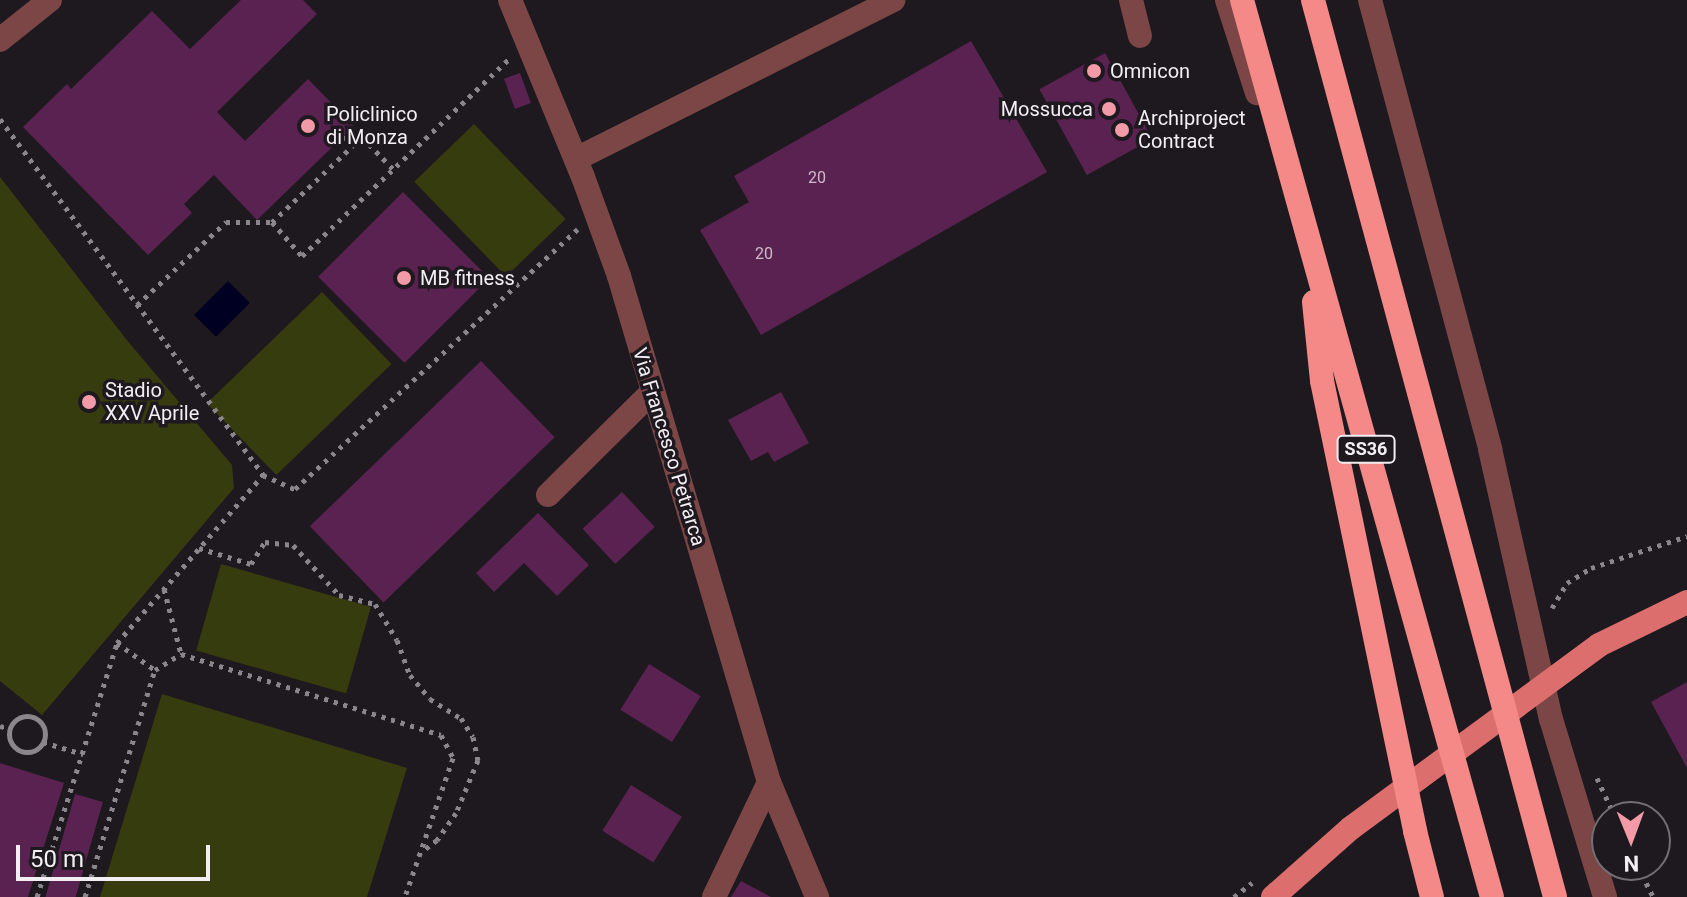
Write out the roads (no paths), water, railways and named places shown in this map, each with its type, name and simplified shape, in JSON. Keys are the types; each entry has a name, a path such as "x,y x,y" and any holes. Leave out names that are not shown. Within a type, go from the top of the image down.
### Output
{"highway":[{"name":"SS36","path":"1242,0 1492,897"},
{"path":"1313,0 1555,897"},
{"path":"1315,268 1314,321 1322,381 1411,816 1432,897"}],"main road":[{"path":"1273,897 1351,828 1599,645 1687,602"}],"street":[{"path":"0,40 50,0"},
{"name":"Via Francesco Petrarca","path":"510,0 596,212 769,782 817,897"},
{"path":"576,159 893,0"},
{"path":"1131,0 1140,36"},
{"path":"1227,0 1255,88 1285,158"},
{"path":"1370,0 1471,374 1547,704 1605,897"},
{"path":"548,495 652,392"},
{"path":"714,897 769,782"}],"water":[{"path":"228,281 250,303 216,337 194,315"}],"place":[{"name":"Omnicon","path":"1094,71"},
{"name":"Mossucca","path":"1109,109"},
{"name":"Policlinico di Monza","path":"308,126"},
{"name":"Archiproject Contract","path":"1122,130"},
{"name":"MB fitness","path":"404,278"},
{"name":"Stadio XXV Aprile","path":"89,402"}]}
